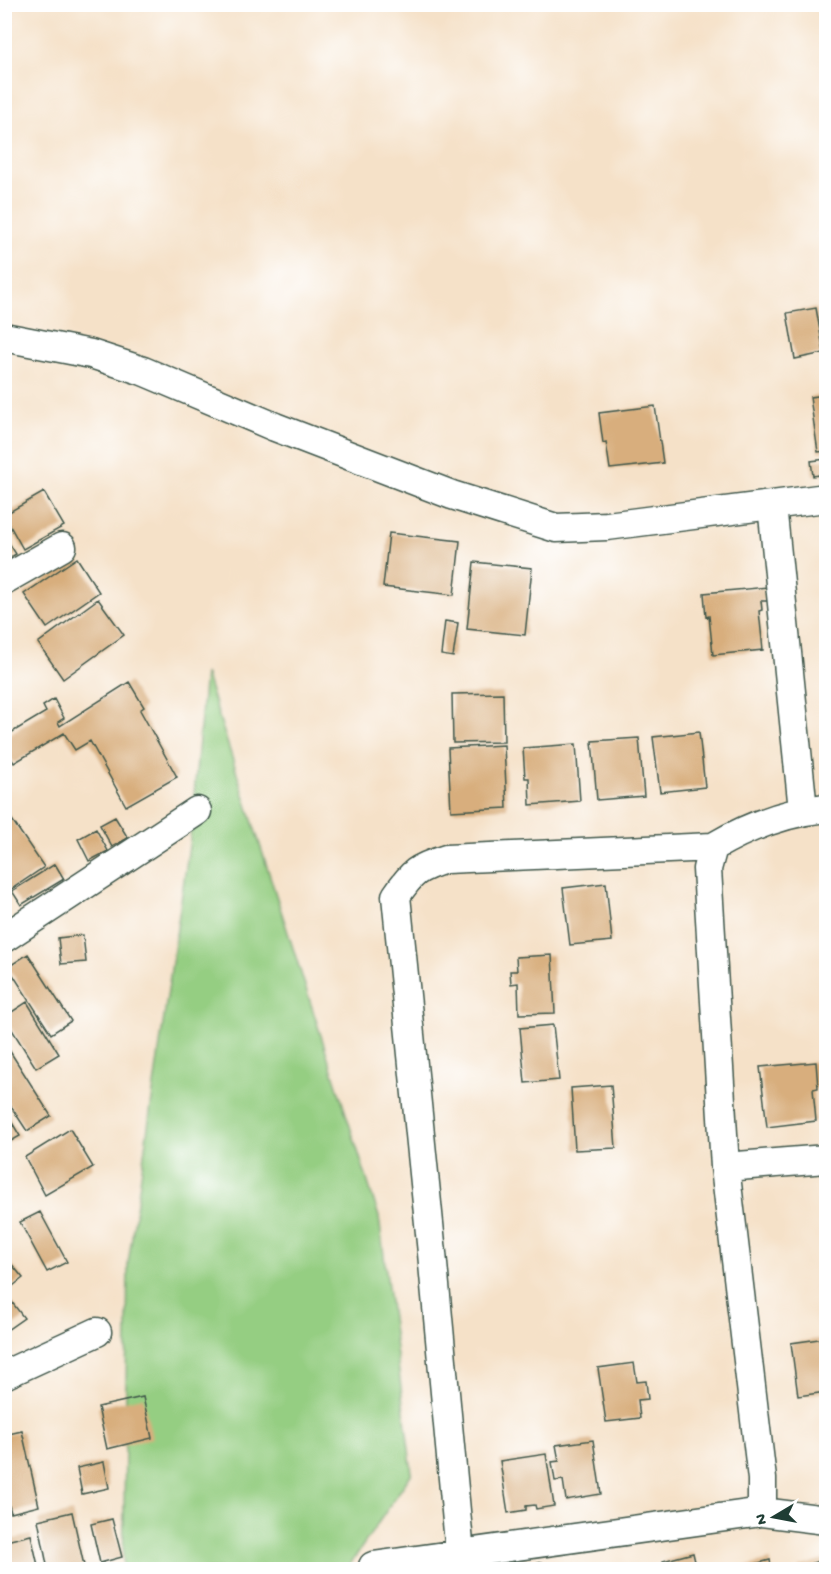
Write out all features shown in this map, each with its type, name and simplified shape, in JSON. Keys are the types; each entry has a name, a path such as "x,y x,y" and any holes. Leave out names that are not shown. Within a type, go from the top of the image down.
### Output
{"street":[{"path":"4,336 91,354 143,372 275,427 452,495 555,528 607,526 826,498"},
{"path":"460,1554 396,896 410,876 423,866 446,859 712,848 738,833 815,809 772,505"},
{"path":"4,579 62,547"},
{"path":"4,938 197,811"},
{"path":"712,848 707,869 725,1167 762,1479 762,1512"},
{"path":"725,1167 826,1159"},
{"path":"4,1375 97,1332"},
{"path":"373,1566 762,1512 826,1520"}],"green space":[{"path":"205,673 379,1217 412,1473 347,1569 123,1570 128,1264 190,839"}],"building":[{"path":"816,308 824,353 795,359 787,313"},
{"path":"826,395 826,451 818,452 810,397"},
{"path":"655,406 663,463 610,469 606,442 603,443 599,413"},
{"path":"826,459 826,474 813,476 811,461"},
{"path":"44,492 64,526 23,549 4,515"},
{"path":"389,533 460,541 454,595 383,587"},
{"path":"4,535 16,554 4,561"},
{"path":"77,558 99,592 47,628 24,594"},
{"path":"474,562 532,568 525,635 467,629"},
{"path":"768,587 769,601 761,601 762,610 759,611 763,650 713,655 704,593"},
{"path":"98,599 124,635 63,679 38,643"},
{"path":"445,621 458,623 453,657 441,655"},
{"path":"129,682 144,707 140,710 177,777 126,806 90,741 75,750 64,733 14,763 4,747 4,737 46,712 43,706 54,699 64,718 58,722 60,726"},
{"path":"503,693 504,742 453,743 452,694"},
{"path":"699,732 705,787 660,792 653,737"},
{"path":"639,738 644,796 597,800 592,741"},
{"path":"576,744 580,801 530,805 529,778 525,778 523,748"},
{"path":"504,745 507,808 451,811 448,748"},
{"path":"4,808 44,867 10,890 4,882"},
{"path":"115,817 128,838 112,847 100,825"},
{"path":"96,829 108,851 89,861 78,839"},
{"path":"55,864 64,879 21,905 12,891"},
{"path":"606,883 612,941 570,945 563,888"},
{"path":"83,935 86,962 61,964 58,938"},
{"path":"28,954 71,1021 51,1034 8,967"},
{"path":"552,955 555,1013 519,1014 518,983 511,984 510,971 517,971 516,957"},
{"path":"27,1002 59,1054 36,1068 4,1017"},
{"path":"553,1025 559,1080 525,1083 520,1028"},
{"path":"4,1042 51,1116 27,1131 4,1096"},
{"path":"816,1062 818,1088 813,1089 816,1121 767,1127 760,1067"},
{"path":"611,1085 616,1148 575,1150 571,1088"},
{"path":"8,1116 20,1136 4,1145 4,1118"},
{"path":"70,1129 93,1167 45,1195 25,1157"},
{"path":"40,1212 67,1262 47,1272 20,1222"},
{"path":"4,1255 23,1278 4,1293"},
{"path":"8,1297 24,1318 4,1332 4,1299"},
{"path":"826,1338 826,1392 798,1396 791,1343"},
{"path":"634,1363 637,1382 646,1381 648,1399 638,1400 640,1418 606,1422 598,1368"},
{"path":"143,1397 152,1438 107,1449 98,1407"},
{"path":"22,1431 39,1506 11,1513 4,1486 4,1435"},
{"path":"593,1440 601,1494 566,1500 563,1480 555,1481 552,1462 559,1461 556,1445"},
{"path":"546,1454 554,1506 536,1509 535,1505 526,1506 526,1510 508,1513 500,1461"},
{"path":"104,1462 109,1488 82,1494 77,1468"},
{"path":"72,1512 85,1570 48,1570 38,1520"},
{"path":"112,1519 122,1557 100,1563 91,1524"},
{"path":"31,1535 39,1570 12,1570 6,1541"},
{"path":"693,1553 697,1570 665,1570 663,1561"},
{"path":"826,1559 826,1570 800,1570 799,1567"},
{"path":"770,1560 772,1570 736,1570 736,1569"},
{"path":"542,1562 543,1570 518,1570 518,1569"}]}
